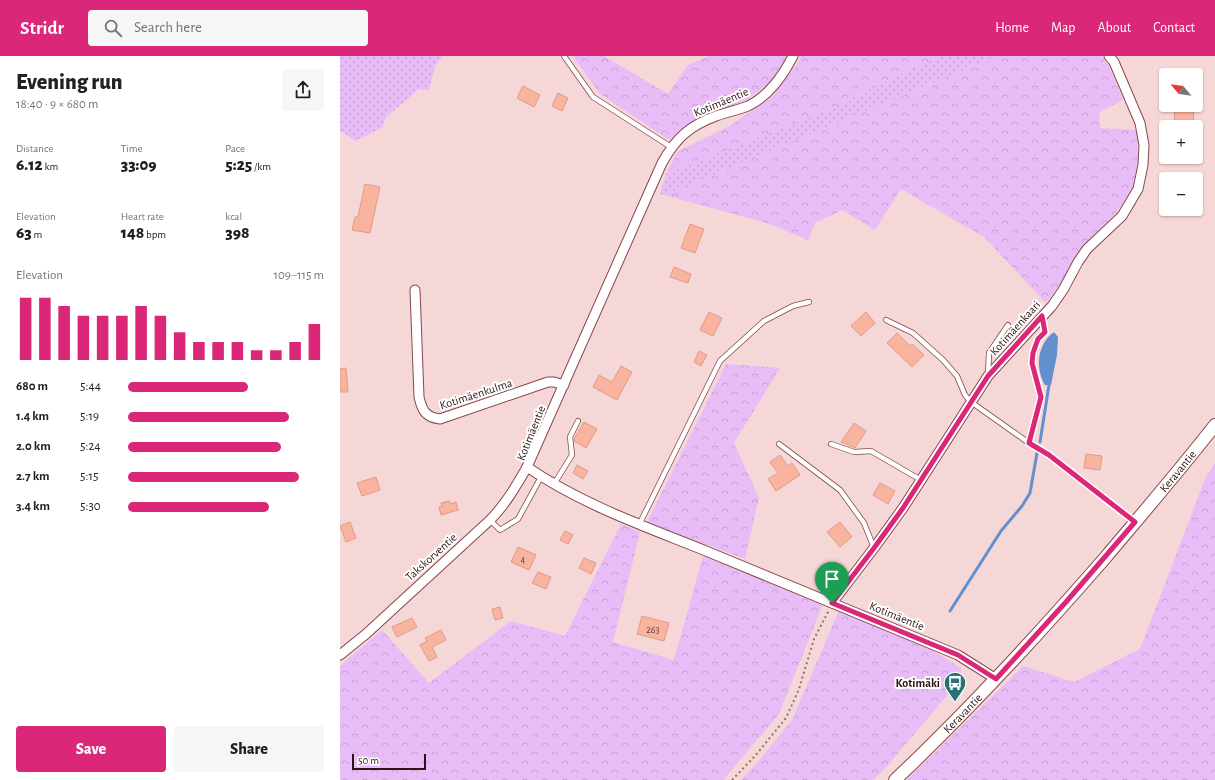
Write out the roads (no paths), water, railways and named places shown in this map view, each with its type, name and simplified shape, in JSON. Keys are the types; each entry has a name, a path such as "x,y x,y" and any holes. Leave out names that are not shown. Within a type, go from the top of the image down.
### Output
{"main road":[{"name":"Keravantie","path":"895,780 928,749 996,679 1066,602 1135,522 1215,425"}],"street":[{"name":"Kotimäentie","path":"793,56 779,80 768,91 749,105 714,117 694,127 682,135 671,147 658,170 528,468 575,496 614,515 958,655 996,679"},
{"name":"Kotimäenkaari","path":"832,603 874,548 921,480 988,376 1042,316 1063,290 1083,256 1096,240 1122,216 1138,189 1144,165 1144,145 1140,123 1114,62 1109,56"},
{"name":"Kotimäenkulma","path":"415,290 419,397 421,408 426,414 433,418 440,419 548,382 564,385"},
{"name":"Takskorventie","path":"340,655 366,634 502,509 528,468"}],"lane":[{"path":"564,56 593,98 671,147"},
{"path":"639,525 720,361 764,321 793,306 809,302"},
{"path":"886,320 913,333 943,360 958,376 965,395 971,402 1029,443 1049,455 1135,522"},
{"path":"988,376 989,353 1008,325"},
{"path":"554,484 572,455 570,437 578,421"},
{"path":"779,444 840,490 864,523 874,548"},
{"path":"830,444 854,452 871,451 921,480"},
{"path":"490,520 500,530 518,519 541,477"}],"water":[{"path":"1054,332 1058,337 1057,355 1051,385 1045,385 1040,372 1039,357 1044,343"}],"waterway":[{"path":"1040,442 1049,385"},
{"path":"950,611 1001,531 1022,506 1030,493 1037,453"}],"place":[{"name":"Kotimäki","path":"955,702"}]}
